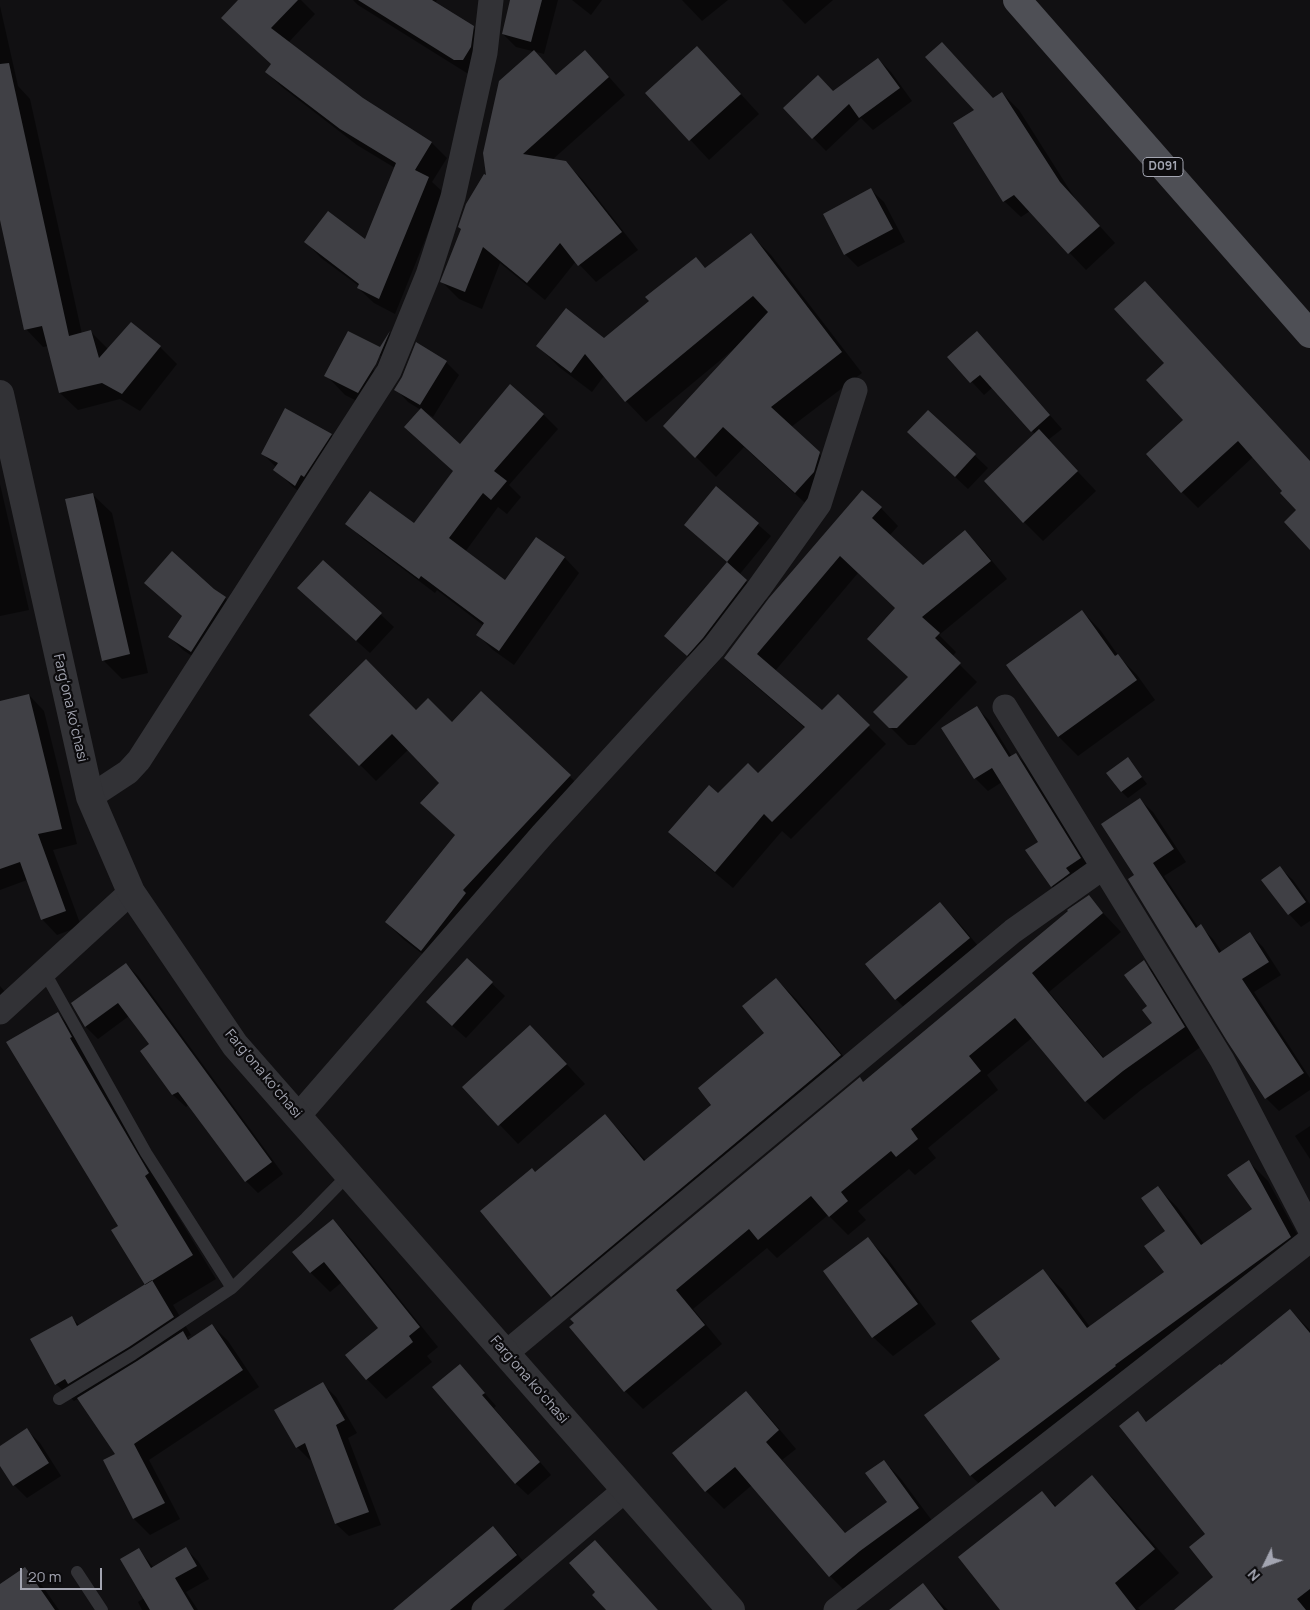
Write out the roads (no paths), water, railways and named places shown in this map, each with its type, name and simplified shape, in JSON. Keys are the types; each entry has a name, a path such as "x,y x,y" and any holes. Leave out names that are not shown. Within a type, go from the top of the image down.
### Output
{"main road":[{"name":"D091","path":"1017,0 1310,334"}],"street":[{"path":"90,797 128,772 139,760 389,371 428,275 453,197 485,53 491,0"},
{"path":"298,1116 542,835 714,647 754,596 819,504 855,390"},
{"name":"Fargʻona koʻchasi","path":"0,394 90,797 131,892 235,1045 731,1610"},
{"path":"1005,707 1102,868 1222,1060 1310,1229"},
{"path":"506,1353 1013,931 1102,868"},
{"path":"0,1012 131,892"},
{"path":"836,1610 1310,1240"},
{"path":"484,1610 625,1490"}],"lane":[{"path":"44,971 146,1153 232,1288"},
{"path":"59,1399 134,1354 232,1288 306,1218 349,1174"},
{"path":"77,1572 102,1610"}]}
